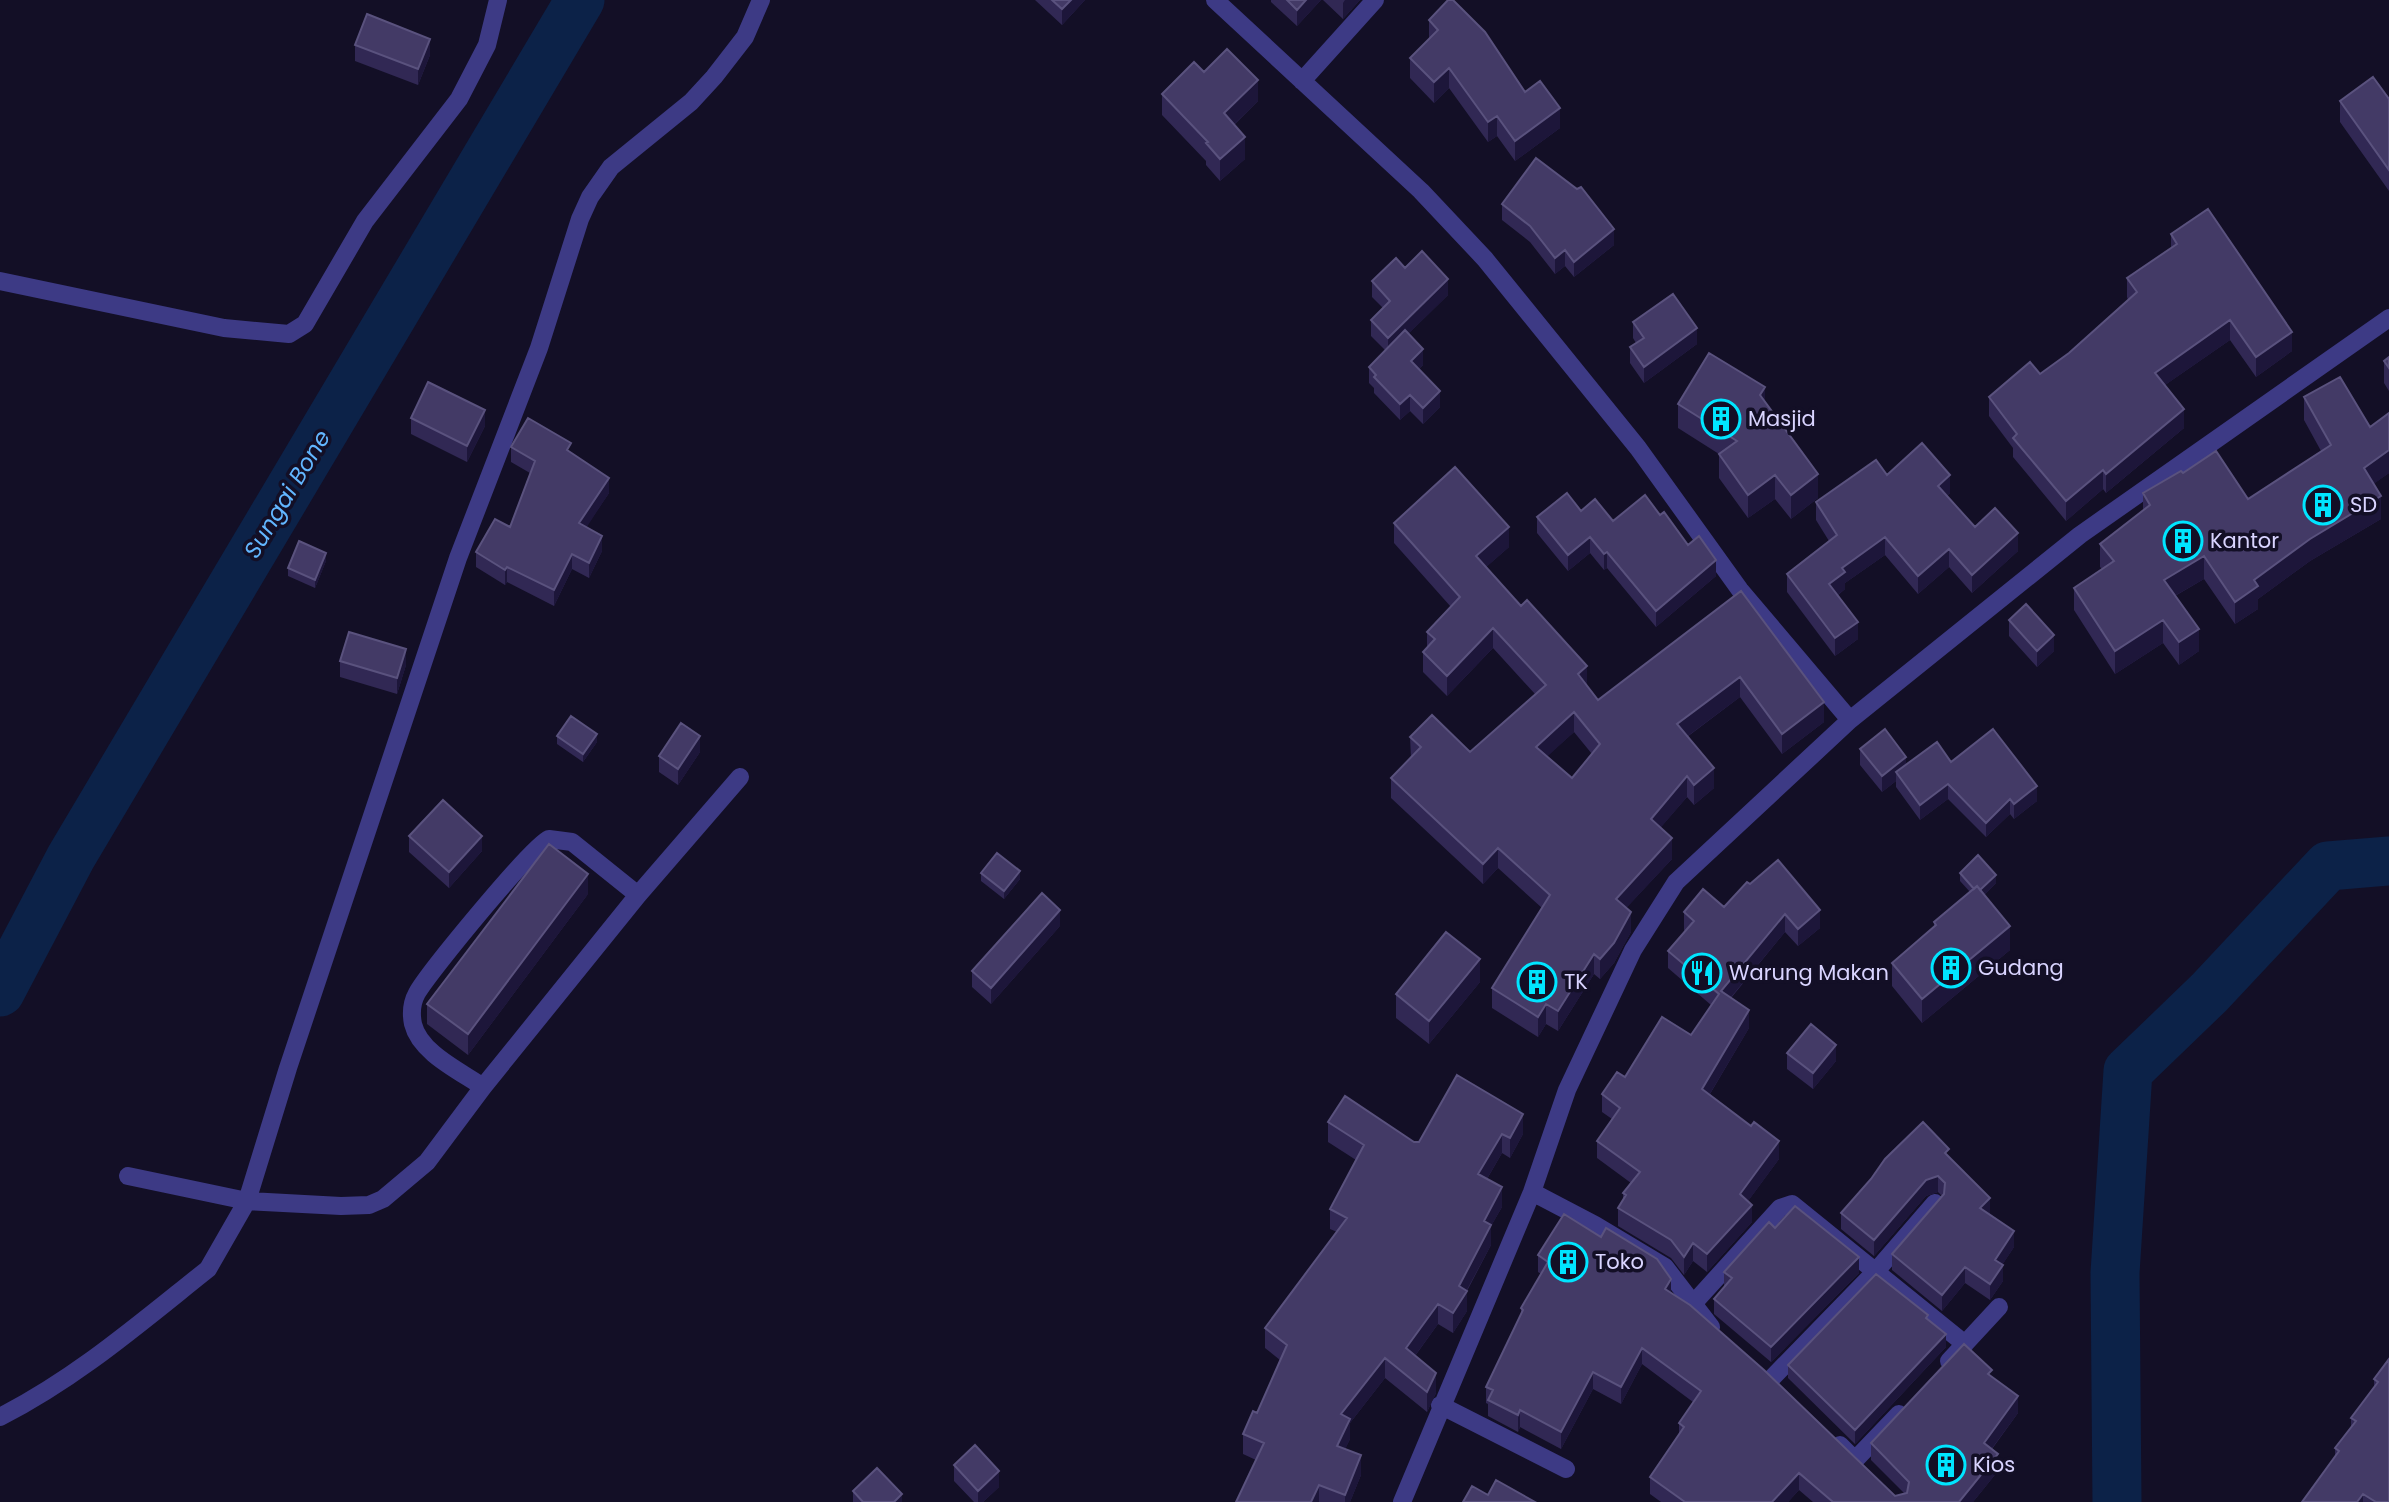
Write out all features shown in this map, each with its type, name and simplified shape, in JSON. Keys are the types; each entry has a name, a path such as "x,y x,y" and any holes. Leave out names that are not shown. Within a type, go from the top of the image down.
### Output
{"street":[{"path":"0,281 224,328 289,334 298,330 318,306 365,221 459,99 487,45 498,0"},
{"path":"0,1417 50,1391 83,1368 208,1269 247,1201 288,1068 458,558 539,348 580,219 590,197 611,167 691,102 714,77 745,37 761,0"},
{"path":"1215,0 1421,191 1485,259 1638,448 1740,590 1850,720"},
{"path":"1302,82 1375,0"},
{"path":"1402,1502 1440,1405 1532,1192 1567,1090 1616,991 1633,950 1676,882 1850,720 2080,535 2389,318"},
{"path":"128,1176 247,1201 341,1206 369,1205 383,1199 427,1162 483,1087 638,895 740,777"},
{"path":"483,1087 421,1043 414,1028 412,1007 417,994 441,962 529,856 549,839 572,842 638,895"},
{"path":"1532,1192 1650,1256 1665,1267 1692,1305 1726,1341"},
{"path":"1755,1366 1777,1383 1935,1203"},
{"path":"1692,1305 1780,1208 1788,1205 1799,1207 1877,1270 1936,1323 1965,1344"},
{"path":"1938,1373 1999,1307"},
{"path":"1854,1460 1910,1402"},
{"path":"1440,1405 1566,1469"},
{"path":"1827,1433 1872,1477"}],"building":[{"path":"1052,0 1071,0 1062,9"},
{"path":"1287,0 1306,0 1297,10"},
{"path":"1448,0 1453,0 1485,32 1525,92 1540,81 1560,108 1515,141 1497,116 1488,122 1449,68 1434,82 1410,58 1438,30 1429,20"},
{"path":"367,14 430,39 418,69 355,45"},
{"path":"1227,49 1258,80 1224,113 1245,137 1220,159 1206,143 1208,142 1162,94 1194,62 1204,72"},
{"path":"2373,77 2389,99 2389,170 2340,101"},
{"path":"1536,158 1577,189 1581,187 1614,229 1574,262 1565,250 1555,258 1530,226 1502,204"},
{"path":"2208,209 2292,332 2256,357 2230,320 2155,373 2184,409 2106,474 2103,470 2066,501 2013,438 2017,434 1989,397 2030,362 2040,374 2069,353 2137,292 2127,278 2177,244 2171,234"},
{"path":"1422,251 1448,279 1388,338 1371,320 1390,301 1372,281 1396,258 1405,268"},
{"path":"1673,294 1697,328 1644,367 1630,347 1644,338 1633,322"},
{"path":"1405,330 1423,349 1411,361 1440,391 1423,408 1410,395 1400,404 1374,377 1376,375 1369,367"},
{"path":"1709,353 1765,387 1760,395 1818,474 1791,495 1775,475 1748,495 1719,454 1737,441 1678,404"},
{"path":"2340,377 2370,427 2389,413 2389,450 2364,468 2381,496 2310,539 2254,580 2258,586 2235,602 2204,556 2164,580 2199,629 2179,642 2163,620 2115,651 2074,588 2114,561 2100,544 2150,505 2143,493 2181,471 2183,473 2216,451 2248,499 2331,445 2304,397"},
{"path":"428,382 485,410 467,446 411,418"},
{"path":"528,418 571,443 567,450 609,478 579,523 602,536 589,563 572,554 554,590 507,567 505,570 476,552 495,519 510,527 535,461 511,447"},
{"path":"1922,443 1950,475 1938,486 1975,527 1995,508 2018,533 1972,575 1949,549 1918,576 1885,537 1842,568 1845,572 1829,584 1858,622 1835,638 1787,574 1837,535 1816,502 1876,460 1887,475"},
{"path":"1455,467 1509,527 1476,556 1521,606 1527,600 1587,666 1578,674 1598,700 1741,591 1824,702 1782,734 1740,677 1677,724 1714,768 1694,785 1687,776 1651,819 1672,838 1616,899 1631,912 1614,943 1600,959 1594,954 1558,1011 1546,1004 1538,1017 1492,988 1550,895 1498,848 1483,864 1391,778 1421,747 1410,737 1432,715 1470,752 1546,685 1493,628 1447,676 1423,652 1435,639 1427,632 1460,597 1394,523","holes":["1574,712 1600,744 1572,778 1536,747"]},
{"path":"1567,493 1581,511 1595,499 1613,521 1645,495 1660,515 1664,512 1688,545 1699,536 1716,560 1656,611 1607,552 1604,554 1590,537 1568,555 1537,517"},
{"path":"299,541 326,553 315,580 288,568"},
{"path":"2026,604 2054,635 2037,651 2009,620"},
{"path":"349,632 406,649 397,678 340,661"},
{"path":"571,716 597,734 583,754 557,736"},
{"path":"681,723 700,736 678,769 659,756"},
{"path":"1885,729 1906,757 1882,776 1860,749"},
{"path":"1993,729 2037,786 2014,804 2010,799 1986,823 1948,784 1920,805 1896,772 1937,742 1951,762"},
{"path":"443,800 482,836 449,872 409,836"},
{"path":"549,844 588,874 468,1034 427,1004"},
{"path":"997,853 1020,871 1004,891 981,873"},
{"path":"1978,855 1996,875 1980,890 1977,886 1974,889 1960,873"},
{"path":"1778,860 1820,910 1798,929 1785,914 1721,991 1749,1010 1702,1089 1751,1126 1754,1122 1779,1141 1740,1194 1752,1205 1707,1254 1693,1243 1684,1257 1671,1240 1618,1208 1626,1195 1623,1193 1640,1172 1597,1141 1620,1108 1602,1094 1617,1072 1625,1077 1662,1017 1691,1035 1719,994 1668,951 1694,921 1684,912 1703,889 1724,907 1747,882 1750,884"},
{"path":"1977,886 2010,926 1922,999 1892,963 1936,925 1934,922"},
{"path":"1042,893 1060,910 991,988 972,971"},
{"path":"1446,932 1480,959 1429,1021 1396,994"},
{"path":"1811,1024 1836,1045 1813,1073 1787,1053"},
{"path":"1457,1075 1523,1114 1510,1138 1502,1134 1478,1174 1502,1187 1484,1221 1491,1225 1459,1286 1467,1291 1453,1313 1438,1304 1406,1348 1436,1373 1427,1392 1385,1358 1341,1414 1350,1419 1337,1446 1361,1455 1345,1495 1319,1485 1311,1502 1236,1502 1264,1443 1243,1434 1253,1411 1257,1413 1287,1345 1265,1328 1347,1218 1330,1209 1364,1145 1328,1122 1345,1096 1414,1142 1419,1142"},
{"path":"1923,1122 1949,1149 1945,1153 1990,1198 1980,1208 2014,1231 1995,1260 2003,1265 1990,1284 1965,1267 1942,1295 1892,1254 1944,1194 1945,1183 1938,1176 1926,1180 1874,1240 1841,1213 1885,1159"},
{"path":"1795,1206 1859,1257 1771,1347 1714,1299 1732,1278 1724,1272 1769,1222 1775,1228"},
{"path":"1564,1214 1601,1237 1606,1228 1657,1259 1671,1279 1665,1289 1690,1305 1764,1370 1895,1496 1907,1493 1909,1482 1871,1443 1964,1344 1992,1370 1988,1374 2018,1396 1984,1443 1998,1454 1959,1502 1833,1502 1799,1473 1772,1502 1685,1502 1650,1477 1684,1427 1679,1423 1701,1391 1642,1348 1621,1387 1593,1372 1561,1432 1520,1410 1518,1415 1488,1400 1493,1390 1486,1387 1523,1310 1521,1308 1548,1262 1538,1255"},
{"path":"1876,1274 1928,1315 1926,1318 1946,1334 1855,1430 1788,1365"},
{"path":"2389,1359 2389,1502 2376,1502 2363,1494 2357,1502 2302,1502 2339,1451 2335,1448 2356,1421 2351,1418 2378,1382 2374,1379"},
{"path":"975,1445 999,1471 978,1491 954,1465"},
{"path":"877,1468 902,1494 894,1502 863,1502 853,1491"},
{"path":"1496,1480 1535,1502 1463,1502 1472,1486 1488,1495"}],"waterway":[{"name":"Sungai Bone","path":"0,992 71,857 580,0"},
{"path":"2117,1502 2115,1273 2128,1071 2209,993 2328,866 2389,861"}],"place":[{"name":"Masjid","path":"1721,419"},
{"name":"SD","path":"2323,505"},
{"name":"Kantor","path":"2183,541"},
{"name":"Gudang","path":"1951,968"},
{"name":"Warung Makan","path":"1702,973"},
{"name":"TK","path":"1537,982"},
{"name":"Toko","path":"1568,1262"},
{"name":"Kios","path":"1946,1465"}]}
